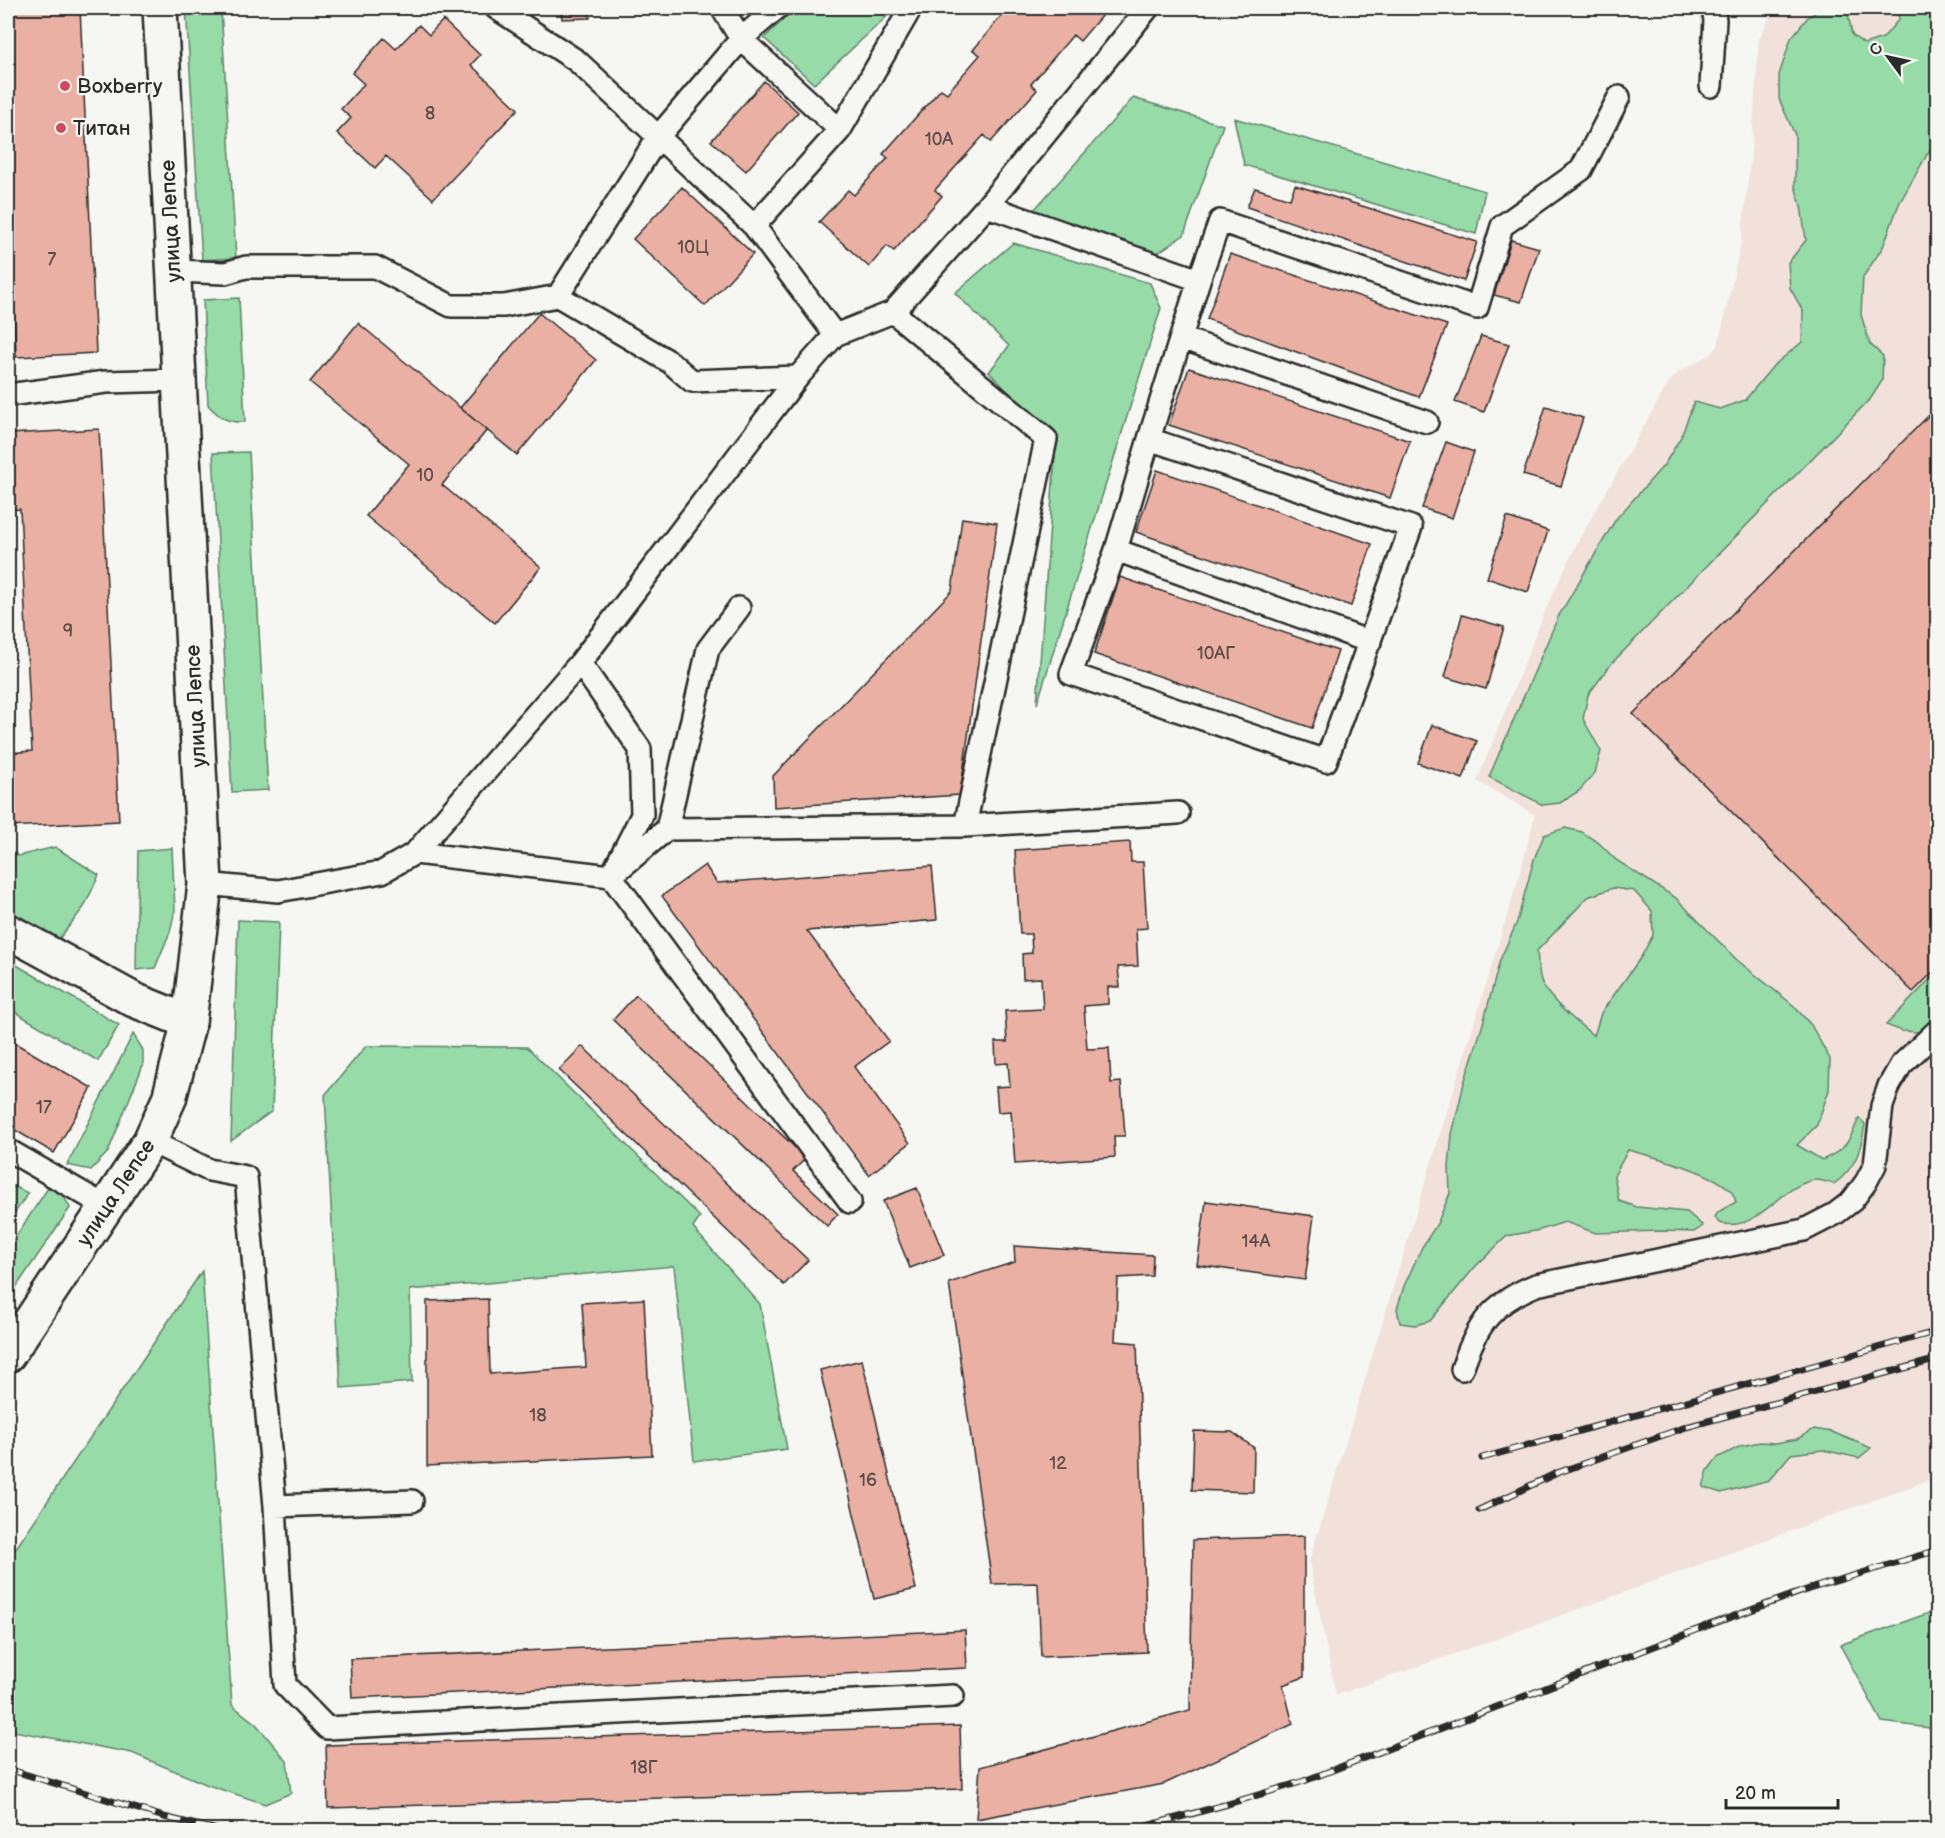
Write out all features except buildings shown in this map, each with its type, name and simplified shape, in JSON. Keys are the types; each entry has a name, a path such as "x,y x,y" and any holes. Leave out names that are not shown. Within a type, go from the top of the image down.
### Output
{"main road":[{"name":"улица Лепсе","path":"8,1355 150,1141 169,1099 189,1022 205,884 160,8"},
{"path":"8,931 134,1000 189,1022"}],"lane":[{"path":"496,8 578,61 754,226 835,335"},
{"path":"722,8 741,39 840,130"},
{"path":"558,296 658,137 741,39 777,8"},
{"path":"754,226 840,130 911,8"},
{"path":"205,884 278,891 382,872 415,854 580,663 798,377 835,335 893,312 987,206 1148,8"},
{"path":"1711,86 1715,20 1713,8"},
{"path":"1149,439 1411,527 1326,761 1071,675 1116,550 1149,439 1199,280 1220,221 1477,308 1502,226 1581,170 1619,97"},
{"path":"987,206 1199,280"},
{"path":"174,271 225,273 246,267 375,267 451,306 504,306 558,296 670,362 692,381 798,377"},
{"path":"893,312 1046,439 965,826"},
{"path":"1181,338 1427,422"},
{"path":"8,395 106,382 179,380"},
{"path":"1116,550 1370,642"},
{"path":"415,854 611,876 667,829 708,649 739,608"},
{"path":"580,663 640,749 642,815 611,876"},
{"path":"667,829 965,826 1178,813"},
{"path":"611,876 850,1203"},
{"path":"1462,1369 1471,1342 1485,1320 1498,1305 1514,1294 1546,1282 1804,1230 1835,1214 1852,1201 1875,1166 1882,1106 1888,1086 1901,1065 1938,1030"},
{"path":"150,1141 209,1170 246,1177 275,1506 285,1685 327,1728 953,1696"},
{"path":"8,1150 107,1207"},
{"path":"275,1506 412,1501"}],"shaded area":[{"path":"1774,8 1937,8 1937,1477 1497,1639 1336,1695 1309,1562 1521,870 1535,815 1477,781 1546,609 1578,541 1669,382 1679,372 1711,354 1718,346 1741,242 1751,154 1759,39"}],"green space":[{"path":"186,8 221,8 236,258 202,260"},
{"path":"796,8 896,8 814,84 764,38"},
{"path":"1822,8 1847,8 1852,35 1864,44 1883,38 1899,19 1897,8 1937,8 1937,137 1899,204 1883,247 1863,277 1861,315 1870,344 1883,356 1882,381 1871,398 1612,663 1588,695 1583,719 1601,751 1595,773 1579,791 1560,803 1543,805 1489,777 1558,617 1616,519 1664,465 1681,437 1694,402 1720,409 1745,400 1773,366 1802,342 1803,311 1790,288 1788,263 1806,240 1801,206 1795,186 1795,135 1779,99 1779,75 1791,38 1808,17"},
{"path":"1133,98 1223,125 1184,235 1156,254 1026,219"},
{"path":"1234,118 1485,191 1476,234 1244,165"},
{"path":"1013,243 1150,283 1161,308 1037,704 1056,441 989,372 1009,346 955,293"},
{"path":"239,298 245,422 225,419 208,405 203,300"},
{"path":"249,452 268,790 232,792 213,453"},
{"path":"1565,828 1582,832 1600,844 1616,860 1676,898 1737,960 1793,1005 1811,1025 1830,1059 1829,1090 1817,1125 1797,1145 1822,1160 1846,1144 1859,1118 1865,1124 1862,1142 1848,1172 1834,1184 1817,1180 1802,1184 1790,1190 1757,1216 1733,1225 1719,1223 1715,1217 1718,1212 1736,1202 1731,1191 1721,1183 1696,1171 1628,1150 1614,1176 1619,1201 1637,1207 1687,1212 1703,1226 1694,1232 1596,1233 1565,1222 1540,1230 1507,1236 1475,1267 1430,1321 1415,1325 1400,1323 1397,1309 1404,1286 1422,1247 1437,1224 1450,1193 1449,1167 1452,1134 1464,1083 1500,960 1517,922 1534,859 1544,835","holes":["1613,888 1634,891 1652,911 1653,935 1641,957 1601,1013 1594,1036 1564,1011 1544,987 1539,973 1537,951 1588,897"]},
{"path":"55,847 99,875 84,907 59,939 8,910 8,848 18,856"},
{"path":"172,848 175,910 170,932 155,968 136,970 138,851"},
{"path":"238,920 279,922 272,1111 231,1141"},
{"path":"8,960 119,1025 98,1061 8,1008"},
{"path":"1937,972 1938,1030 1935,1033 1902,1031 1886,1025"},
{"path":"133,1034 143,1050 143,1065 108,1152 91,1170 67,1165"},
{"path":"366,1046 527,1047 700,1217 693,1228 760,1304 787,1449 694,1461 674,1266 410,1290 412,1382 341,1388 325,1095"},
{"path":"8,1184 28,1193 8,1223"},
{"path":"50,1185 62,1193 70,1208 8,1299 8,1248"},
{"path":"202,1271 232,1705 256,1724 287,1761 291,1793 265,1804 208,1785 132,1753 8,1730 8,1560"},
{"path":"1814,1429 1832,1432 1871,1448 1859,1458 1823,1450 1791,1454 1769,1480 1721,1493 1703,1487 1708,1470 1717,1458 1741,1446 1797,1439"},
{"path":"1937,1610 1937,1729 1882,1722 1840,1645"}],"railway":[{"path":"1482,1458 1938,1331"},
{"path":"1479,1510 1557,1473 1686,1427 1938,1359"},
{"path":"1132,1830 1304,1781 1712,1624 1809,1589 1938,1550"},
{"path":"8,1769 164,1817 217,1830"}],"place":[{"name":"Boxberry","path":"65,86"},
{"name":"Титан","path":"61,128"}]}
